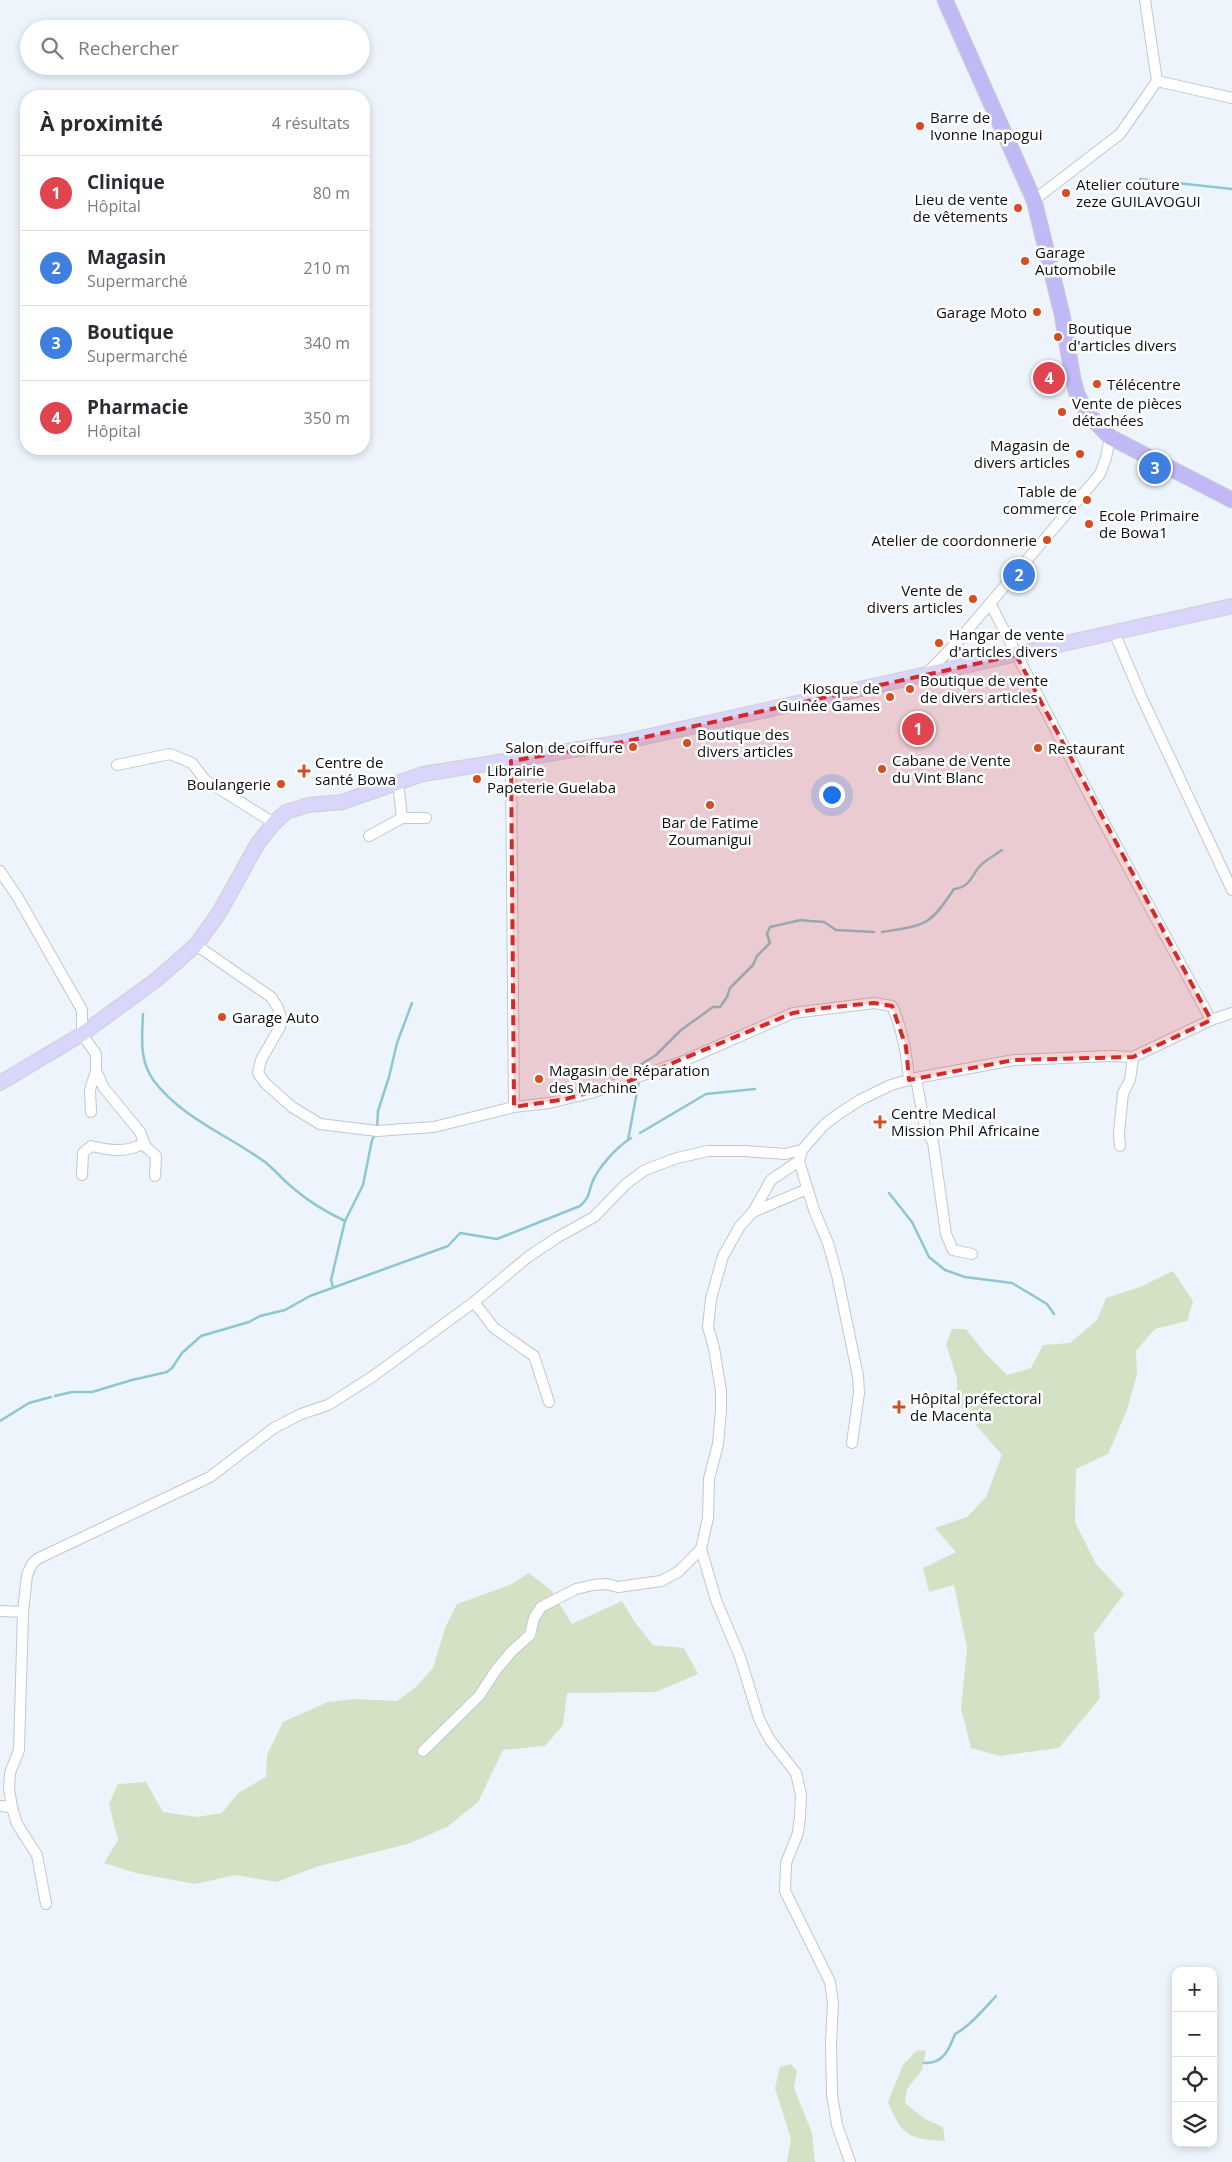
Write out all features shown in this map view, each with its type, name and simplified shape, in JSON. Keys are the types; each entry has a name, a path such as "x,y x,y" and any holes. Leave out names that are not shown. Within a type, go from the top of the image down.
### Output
{"highway":[{"path":"945,0 1034,200 1062,314 1072,379 1086,412 1110,437 1232,500"}],"main road":[{"path":"0,1083 82,1034 156,980 196,945 219,914 258,842 286,812 308,805 342,802 423,774 623,742 819,699 928,672 1016,655 1232,606"}],"street":[{"path":"1034,200 1120,134 1157,81 1145,0"},
{"path":"1157,81 1232,98"},
{"path":"928,672 958,641 1100,474 1106,458 1110,437"},
{"path":"990,603 1095,806 1211,1020"},
{"path":"1114,632 1142,698 1232,890"},
{"path":"116,765 170,754 192,763 205,780 274,823"},
{"path":"511,761 514,1107"},
{"path":"398,782 402,818"},
{"path":"369,836 402,818 426,818"},
{"path":"0,871 17,896 82,1010 82,1034 96,1054 96,1071 90,1090 91,1112"},
{"path":"196,945 271,997 281,1017 280,1027 261,1060 258,1073 265,1083 292,1107 320,1124 377,1131 434,1127 514,1107 566,1099 681,1062 793,1013 874,1002 892,1006 906,1047 925,1128 933,1142 946,1234 950,1247 953,1250 972,1254"},
{"path":"852,1443 860,1393 858,1376 837,1275 828,1243 807,1189 799,1161 802,1150 824,1125 852,1105 891,1085 1014,1060 1110,1056 1133,1057 1211,1020 1232,1013"},
{"path":"1120,1146 1119,1132 1123,1093 1130,1080 1133,1057"},
{"path":"96,1071 104,1088 140,1132 146,1147 156,1156 155,1176"},
{"path":"82,1175 82,1153 91,1146 118,1150 137,1148 144,1142"},
{"path":"46,1904 37,1855 17,1824 12,1807 10,1773 19,1750 23,1612 26,1575 37,1559 210,1476 274,1428 301,1414 328,1405 372,1377 474,1302 528,1256 594,1217 626,1184 645,1170 677,1158 708,1151 785,1154 802,1150"},
{"path":"799,1161 771,1180 753,1212 740,1226 723,1256 711,1299 708,1327 714,1348 721,1391 721,1410 718,1444 708,1479 708,1518 701,1549 716,1600 740,1656 759,1719 770,1740 796,1773 801,1795 800,1816 798,1833 786,1863 785,1891 830,1982 834,2003 831,2042 832,2094 837,2124 850,2162"},
{"path":"753,1212 807,1189"},
{"path":"474,1302 494,1328 534,1356 549,1402"},
{"path":"423,1751 479,1696 512,1651 530,1636 534,1618 541,1607 576,1589 592,1585 607,1584 618,1587 661,1581 678,1572 701,1549"},
{"path":"0,1611 23,1612"},
{"path":"0,1806 12,1807"}],"highlighted area":[{"path":"1016,655 1211,1020 1133,1057 1014,1060 909,1080 906,1047 892,1006 874,1003 824,1008 793,1013 627,1082 566,1099 514,1107 511,761 623,742"}],"green space":[{"path":"1173,1271 1193,1301 1187,1321 1155,1329 1136,1351 1137,1374 1127,1410 1108,1454 1076,1469 1075,1522 1096,1564 1124,1594 1094,1634 1100,1698 1059,1748 1000,1756 971,1748 961,1708 967,1648 954,1585 929,1592 923,1568 956,1552 935,1528 967,1517 986,1497 1002,1455 957,1403 957,1379 946,1344 952,1329 966,1329 985,1353 1007,1375 1031,1368 1043,1345 1070,1343 1097,1320 1106,1298 1140,1287"},
{"path":"529,1573 551,1590 572,1624 622,1601 634,1621 653,1645 684,1648 698,1674 656,1692 567,1693 563,1725 545,1746 503,1750 478,1802 447,1827 408,1844 319,1866 277,1882 235,1875 195,1884 136,1873 104,1863 118,1840 109,1804 118,1784 146,1782 163,1812 197,1817 222,1813 238,1793 266,1777 267,1755 283,1722 328,1702 354,1699 397,1701 416,1687 433,1668 445,1628 457,1604 510,1585"},
{"path":"926,2050 922,2070 907,2089 905,2103 925,2119 943,2127 945,2141 922,2139 908,2134 902,2129 888,2102 903,2065 916,2051"},
{"path":"791,2064 797,2071 794,2088 812,2133 815,2162 787,2162 791,2139 775,2088 780,2067"}],"waterway":[{"path":"1140,179 1232,189"},
{"path":"882,932 908,928 925,922 938,911 954,889 967,884 981,864 1002,850"},
{"path":"637,1067 656,1055 681,1030 713,1007 720,1007 727,997 730,988 753,965 757,956 770,943 767,934 770,927 801,920 824,922 836,930 874,932"},
{"path":"377,1128 378,1111 397,1043 412,1003"},
{"path":"143,1014 142,1049 146,1065 154,1081 165,1094 192,1116 265,1162 305,1198 345,1221"},
{"path":"628,1140 639,1081"},
{"path":"640,1133 706,1094 755,1089"},
{"path":"333,1287 331,1280 345,1221 363,1185 372,1140 376,1133"},
{"path":"55,1396 72,1392 92,1392 167,1372 182,1353 201,1336 249,1322 260,1316 285,1310 310,1296 448,1246 460,1233 497,1239 580,1206 587,1198 592,1183 603,1164 631,1138"},
{"path":"889,1193 912,1222 929,1257 945,1270 965,1277 1012,1283 1047,1304 1054,1314"},
{"path":"0,1421 29,1403 51,1397"},
{"path":"924,2063 931,2063 941,2058 948,2050 955,2034 971,2023 996,1996"}],"place":[{"name":"Barre de Ivonne Inapogui","path":"920,126"},
{"name":"Atelier couture zeze GUILAVOGUI","path":"1066,193"},
{"name":"Lieu de vente de vêtements","path":"1018,208"},
{"name":"Garage Automobile","path":"1025,261"},
{"name":"Garage Moto","path":"1037,312"},
{"name":"Boutique d'articles divers","path":"1058,337"},
{"name":"Pharmacie","path":"1049,378"},
{"name":"Télécentre","path":"1097,384"},
{"name":"Vente de pièces détachées","path":"1062,412"},
{"name":"Magasin de divers articles","path":"1080,454"},
{"name":"Boutique","path":"1155,468"},
{"name":"Table de commerce","path":"1087,500"},
{"name":"Ecole Primaire de Bowa1","path":"1089,524"},
{"name":"Atelier de coordonnerie","path":"1047,540"},
{"name":"Magasin","path":"1019,575"},
{"name":"Vente de divers articles","path":"973,599"},
{"name":"Hangar de vente d'articles divers","path":"939,643"},
{"name":"Boutique de vente de divers articles","path":"910,689"},
{"name":"Kiosque de Guinée Games","path":"890,697"},
{"name":"Clinique","path":"918,729"},
{"name":"Boutique des divers articles","path":"687,743"},
{"name":"Salon de coiffure","path":"633,747"},
{"name":"Restaurant","path":"1038,748"},
{"name":"Cabane de Vente du Vint Blanc","path":"882,769"},
{"name":"Centre de santé Bowa","path":"304,771"},
{"name":"Librairie Papeterie Guelaba","path":"477,779"},
{"name":"Boulangerie","path":"281,784"},
{"name":"Bar de Fatime Zoumanigui","path":"710,805"},
{"name":"Garage Auto","path":"222,1017"},
{"name":"Magasin de Réparation des Machine","path":"539,1079"},
{"name":"Centre Medical Mission Phil Africaine","path":"880,1122"},
{"name":"Hôpital préfectoral de Macenta","path":"899,1407"}]}
